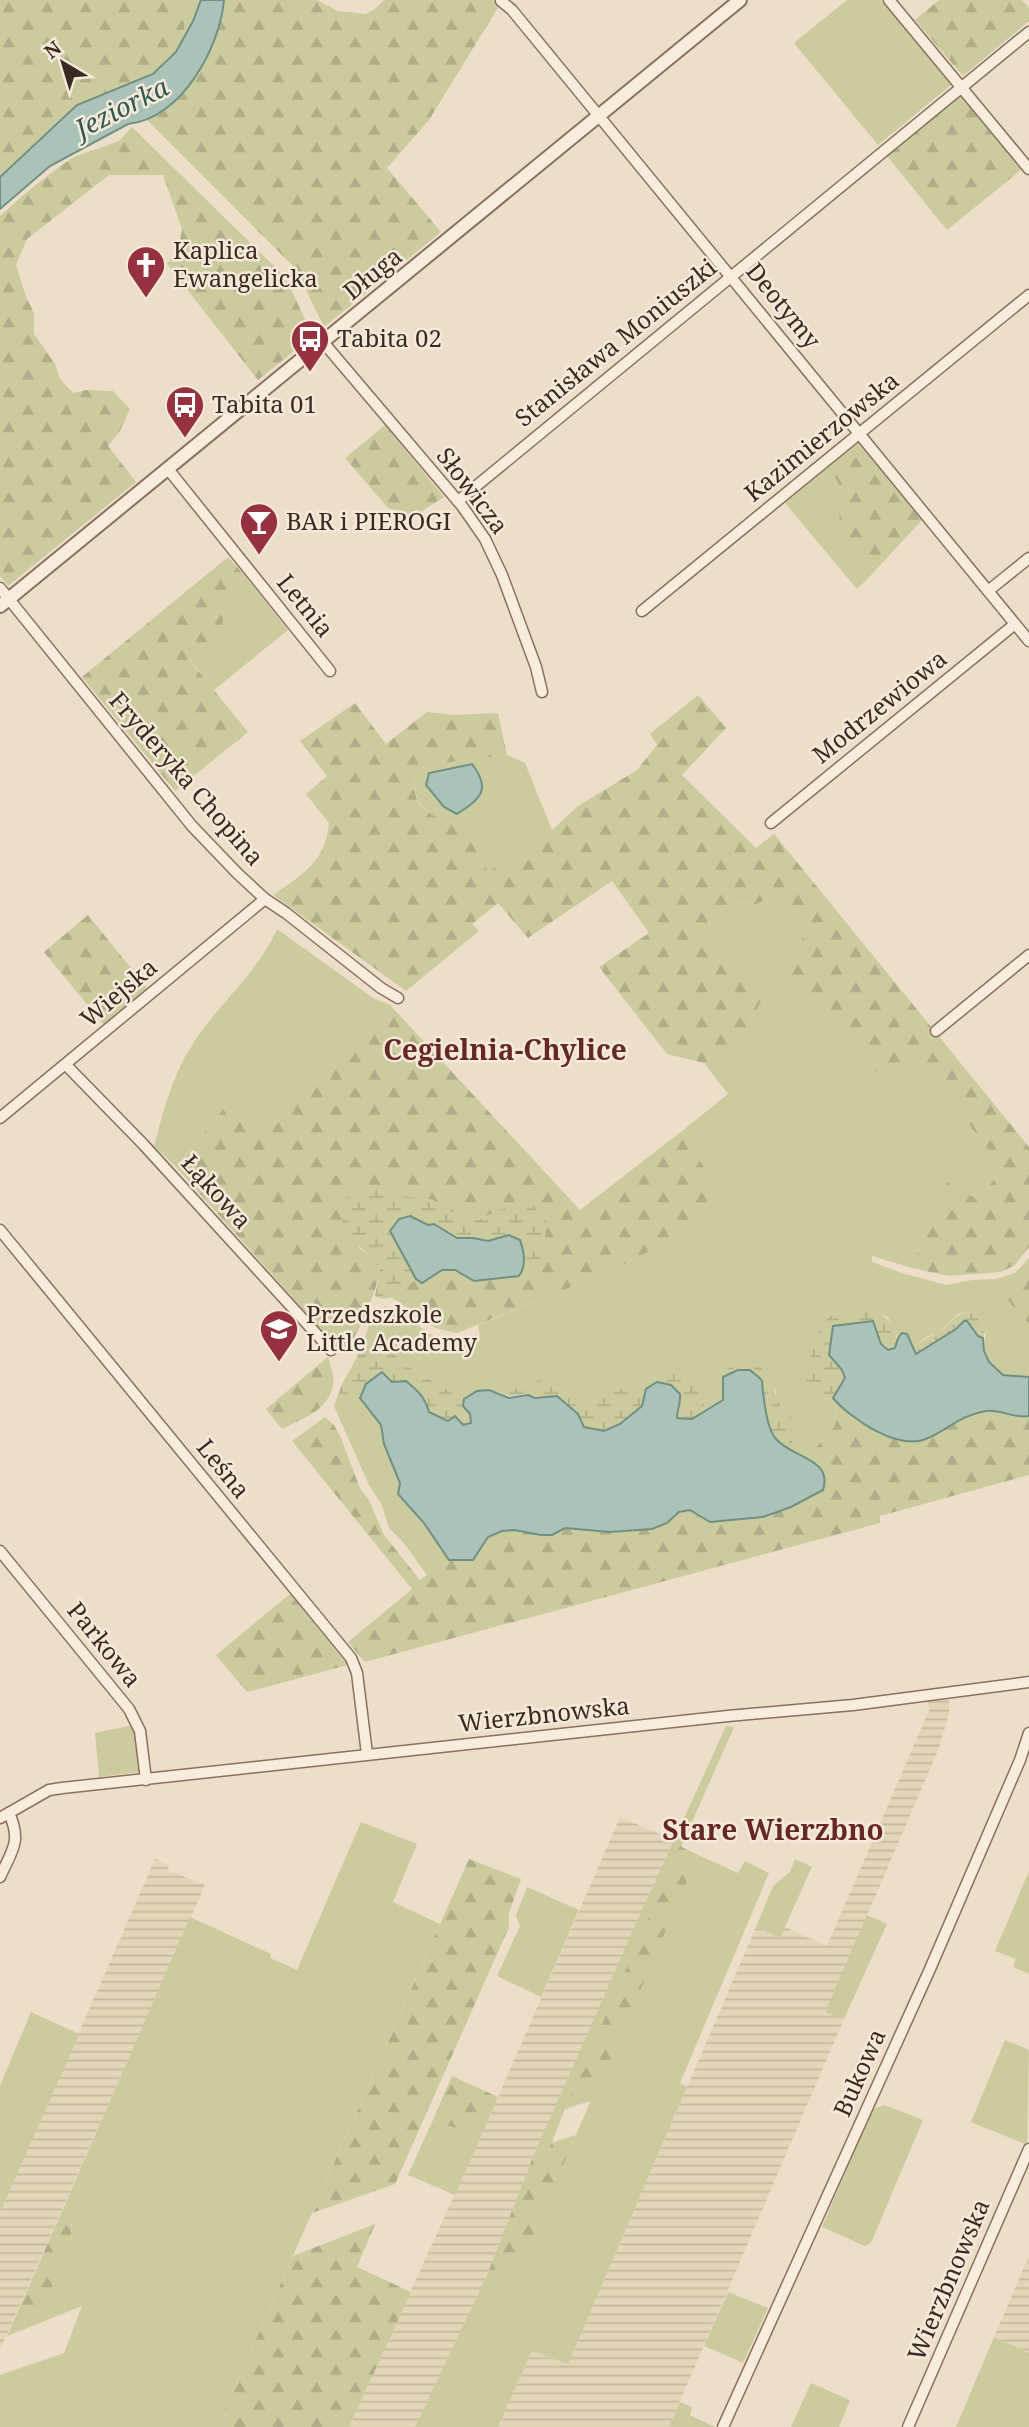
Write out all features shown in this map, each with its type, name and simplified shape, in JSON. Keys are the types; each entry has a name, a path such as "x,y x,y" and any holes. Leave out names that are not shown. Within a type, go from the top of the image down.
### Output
{"street":[{"name":"Długa","path":"5,603 740,0"},
{"path":"889,0 1029,169"},
{"name":"Deotymy","path":"501,1 512,10 600,116 1029,641"},
{"name":"Stanisława Moniuszki","path":"458,501 1029,32"},
{"name":"Kazimierzowska","path":"642,611 1029,295"},
{"name":"Słowicza","path":"323,342 458,501 485,539 502,575 536,667 542,692"},
{"name":"Letnia","path":"168,469 330,671"},
{"path":"988,591 1029,558"},
{"name":"Fryderyka Chopina","path":"0,588 5,603 192,826 265,899 381,988 398,998"},
{"name":"Modrzewiowa","path":"771,822 1015,624"},
{"name":"Wiejska","path":"0,1118 265,899"},
{"path":"936,1031 1029,955"},
{"name":"Łąkowa","path":"66,1065 143,1144 331,1350"},
{"name":"Leśna","path":"0,1230 351,1658 357,1673 367,1754"},
{"name":"Parkowa","path":"0,1551 129,1709 140,1731 146,1780"},
{"name":"Wierzbnowska","path":"5,1816 49,1790 62,1788 728,1716 853,1705 1029,1682"},
{"name":"Bukowa","path":"723,2427 930,1969 1020,1760 1029,1733"},
{"path":"0,1877 16,1843 17,1834 5,1816"},
{"name":"Wierzbnowska","path":"908,2427 1029,2149"}],"shaded area":[{"path":"949,1699 949,1714 939,1748 826,2011 844,2019 669,2427 498,2427 532,2351 568,2364 756,1927 780,1937 785,1927 827,1946 930,1708 927,1702"},
{"path":"620,1817 674,1840 532,2159 487,2275 415,2427 349,2427 482,2134"},
{"path":"155,1859 169,1865 168,1870 205,1885 0,2350 0,2213"},
{"path":"1029,2256 1029,2353 994,2337"}],"green space":[{"path":"0,0 187,0 183,39 176,52 153,74 106,93 0,177"},
{"path":"187,0 201,0 201,3 183,39"},
{"path":"224,0 317,0 338,11 365,14 384,0 493,0 499,6 429,120 387,168 441,232 324,327 295,268 146,119 177,98 201,71 217,36"},
{"path":"847,0 881,0 951,85 878,145 794,43"},
{"path":"939,0 1022,0 1029,8 1029,21 963,76 915,20"},
{"path":"960,96 1021,170 947,230 887,156"},
{"path":"132,127 285,277 313,336 258,380 167,264 179,247 182,229 163,175 109,175 27,239 16,265 34,313 34,334 55,364 60,379 73,393 86,390 113,391 130,409 120,431 108,446 136,482 8,586 0,576 0,216 60,166 74,157 119,141"},
{"path":"385,425 444,497 414,516 388,508 345,458"},
{"path":"858,443 922,520 873,573 850,546 840,520 839,490 835,476 842,465 838,459"},
{"path":"838,459 842,465 838,482 841,491 841,525 860,560 873,573 857,589 785,503"},
{"path":"228,557 245,576 225,597 222,627 212,639 188,658 248,732 175,791 82,677"},
{"path":"245,576 288,630 214,690 188,657 212,639 223,616 225,597"},
{"path":"698,695 726,728 682,775 756,848 774,834 1029,1147 1029,1247 1015,1265 1001,1272 949,1276 912,1268 946,1182 977,1199 1003,1169 918,1058 886,1082 796,988 786,970 809,925 777,895 757,904 732,903 709,922 711,938 740,971 766,991 727,1060 704,1063 667,1054 599,967 649,933 612,881 528,938 498,903 472,924 479,931 406,991 273,895 311,866 327,836 329,823 306,794 327,776 300,741 355,703 386,744 427,712 453,715 498,713 507,755 426,765 415,773 414,786 416,797 427,811 465,828 488,872 552,830 578,806 637,770 657,745 650,734"},
{"path":"507,755 525,763 552,830 488,872 465,828 435,816 421,805 417,797 415,773 426,765"},
{"path":"777,895 809,925 786,970 918,1058 1003,1169 977,1199 946,1183 912,1268 872,1256 872,1262 946,1285 996,1279 1010,1303 1029,1324 1029,1377 1003,1375 989,1362 984,1351 986,1328 976,1314 958,1314 939,1332 926,1337 912,1348 910,1340 902,1333 898,1338 888,1317 868,1310 820,1325 821,1399 833,1398 837,1403 835,1426 807,1458 792,1451 792,1418 778,1404 775,1389 723,1377 724,1400 702,1413 707,1395 659,1371 634,1392 608,1388 582,1398 561,1392 540,1380 501,1393 477,1391 464,1399 414,1371 388,1349 361,1350 372,1316 385,1306 401,1313 442,1340 466,1340 480,1336 478,1325 613,1270 665,1243 706,1215 708,1174 682,1131 728,1094 704,1063 727,1060 766,991 740,971 711,938 709,922 732,903 757,904"},
{"path":"88,915 148,989 104,1025 44,952"},
{"path":"277,929 373,998 390,1005 258,1137 225,1107 176,1167 154,1146 177,1073 199,1034 247,976 269,946"},
{"path":"390,1005 580,1210 682,1131 708,1174 707,1215 665,1243 613,1270 457,1333 435,1328 393,1298 416,1279 423,1283 442,1270 455,1270 474,1281 519,1276 522,1278 507,1207 478,1220 461,1218 433,1200 405,1196 358,1247 370,1256 380,1270 371,1302 360,1327 341,1352 176,1167 225,1107 259,1136"},
{"path":"364,1185 433,1200 461,1218 478,1220 507,1207 531,1203 546,1220 540,1260 525,1279 519,1276 524,1265 523,1254 509,1235 488,1241 457,1238 434,1224 428,1225 410,1216 390,1231 416,1279 392,1297 387,1299 375,1296 380,1270 370,1256 343,1232 342,1218 346,1197"},
{"path":"1029,1258 1029,1324 1010,1303 996,1279 1015,1273"},
{"path":"868,1310 891,1323 896,1335 895,1349 888,1350 881,1344 872,1321 833,1326 829,1355 846,1378 833,1398 821,1399 810,1391 804,1382 820,1325 831,1316"},
{"path":"967,1312 976,1314 986,1328 983,1338 978,1336 967,1321 915,1355 912,1348"},
{"path":"388,1349 414,1371 464,1399 463,1406 470,1414 471,1423 463,1425 429,1412 426,1400 399,1380 392,1382 387,1375 366,1384 360,1398 334,1406 342,1384 361,1350"},
{"path":"328,1357 333,1382 326,1401 314,1413 282,1429 266,1409"},
{"path":"751,1361 767,1374 779,1404 792,1418 792,1451 783,1446 772,1430 762,1380 738,1371 723,1377 731,1366"},
{"path":"674,1369 700,1382 707,1395 702,1413 692,1419 677,1418 677,1410 646,1389 642,1406 620,1424 604,1431 584,1427 578,1414 557,1396 512,1396 501,1393 540,1380 561,1392 574,1391 582,1398 608,1388 634,1392 659,1371"},
{"path":"360,1398 381,1425 384,1444 400,1483 398,1494 424,1523 449,1560 427,1575 389,1528 381,1503 369,1485 334,1406"},
{"path":"837,1403 864,1424 926,1440 954,1421 988,1410 1029,1416 1029,1475 880,1516 880,1523 365,1662 348,1642 412,1589 292,1441 325,1417 334,1425 360,1488 369,1500 384,1535 420,1580 449,1560 473,1560 488,1537 502,1531 552,1535 565,1528 667,1523 683,1511 693,1512 710,1520 734,1520 773,1512 797,1503 823,1490 822,1468 807,1458 835,1426"},
{"path":"290,1594 348,1665 247,1692 216,1655"},
{"path":"133,1725 139,1772 99,1777 95,1733"},
{"path":"726,1726 734,1727 565,2109 544,2163 532,2159 634,1928"},
{"path":"361,1822 417,1844 393,1902 440,1924 217,2427 0,2427 0,2375 64,2353 82,2306 35,2325 71,2246 72,2218 66,2202 190,1917 271,1954 270,1958 297,1970"},
{"path":"680,1846 698,1855 593,2100 565,2109"},
{"path":"698,1855 738,1873 745,1861 769,1873 680,2083 687,2087 568,2364 532,2351 498,2427 415,2427 487,2275 520,2263"},
{"path":"469,1859 521,1879 509,1913 509,1927 395,2184 312,2213"},
{"path":"795,1859 812,1867 780,1938 756,1927 773,1886 790,1872"},
{"path":"1029,1871 1029,1974 1013,1967 1016,1959 995,1951"},
{"path":"527,1887 579,1910 541,1997 497,1976 520,1926 516,1915"},
{"path":"867,1915 887,1924 844,2019 825,2012"},
{"path":"31,2012 79,2034 0,2213 0,2086"},
{"path":"1005,2040 1029,2050 1027,2145 971,2122"},
{"path":"452,2076 498,2097 482,2134 432,2122"},
{"path":"884,2105 923,2120 871,2243 865,2246 822,2227 873,2109"},
{"path":"432,2122 482,2134 455,2195 408,2175"},
{"path":"576,2135 520,2264 487,2275 532,2159 544,2163 551,2143"},
{"path":"66,2202 72,2218 71,2246 35,2325 7,2336"},
{"path":"375,2224 357,2267 411,2292 349,2427 217,2427 293,2256"},
{"path":"728,2292 768,2308 743,2363 704,2346"},
{"path":"994,2337 1029,2353 1029,2427 956,2427"},
{"path":"811,2383 850,2400 839,2427 791,2427"},
{"path":"680,2402 692,2407 690,2415 715,2427 669,2427"}],"water":[{"name":"Jeziorka","path":"201,0 224,0 221,19 206,59 181,95 165,109 147,119 128,124 50,166 0,209 0,177 77,105 153,74 176,52"},
{"path":"472,764 481,781 481,793 472,804 457,814 444,807 426,785 429,773"},
{"path":"410,1216 428,1225 434,1224 457,1238 488,1241 509,1235 520,1240 524,1258 522,1272 519,1276 474,1281 455,1270 442,1270 422,1283 416,1279 390,1231 399,1219"},
{"path":"873,1321 881,1344 888,1350 895,1348 902,1333 907,1334 916,1354 967,1321 978,1336 983,1338 984,1351 989,1362 1003,1375 1029,1377 1029,1416 986,1411 962,1419 928,1438 916,1441 890,1437 863,1424 833,1398 845,1378 842,1370 829,1355 833,1326"},
{"path":"738,1370 750,1370 761,1380 770,1429 783,1445 817,1465 825,1479 823,1490 791,1507 763,1517 710,1522 690,1510 679,1512 667,1523 652,1529 610,1532 565,1528 552,1535 502,1531 488,1537 473,1560 449,1560 424,1523 398,1494 400,1483 384,1444 381,1425 360,1398 366,1384 382,1372 392,1382 406,1381 423,1398 429,1412 448,1421 455,1416 463,1425 471,1423 470,1414 463,1406 464,1399 477,1391 489,1390 509,1398 528,1395 535,1398 557,1396 578,1414 584,1427 604,1431 620,1424 642,1406 646,1389 657,1382 671,1385 680,1394 677,1418 692,1419 723,1400 723,1377"}],"place":[{"name":"Kaplica Ewangelicka","path":"146,299"},
{"name":"Tabita 02","path":"310,373"},
{"name":"Tabita 01","path":"185,439"},
{"name":"BAR i PIEROGI","path":"259,556"},
{"name":"Przedszkole Little Academy","path":"279,1363"}],"district":[{"name":"Cegielnia-Chylice","path":"505,1050"},
{"name":"Stare Wierzbno","path":"773,1830"}]}
